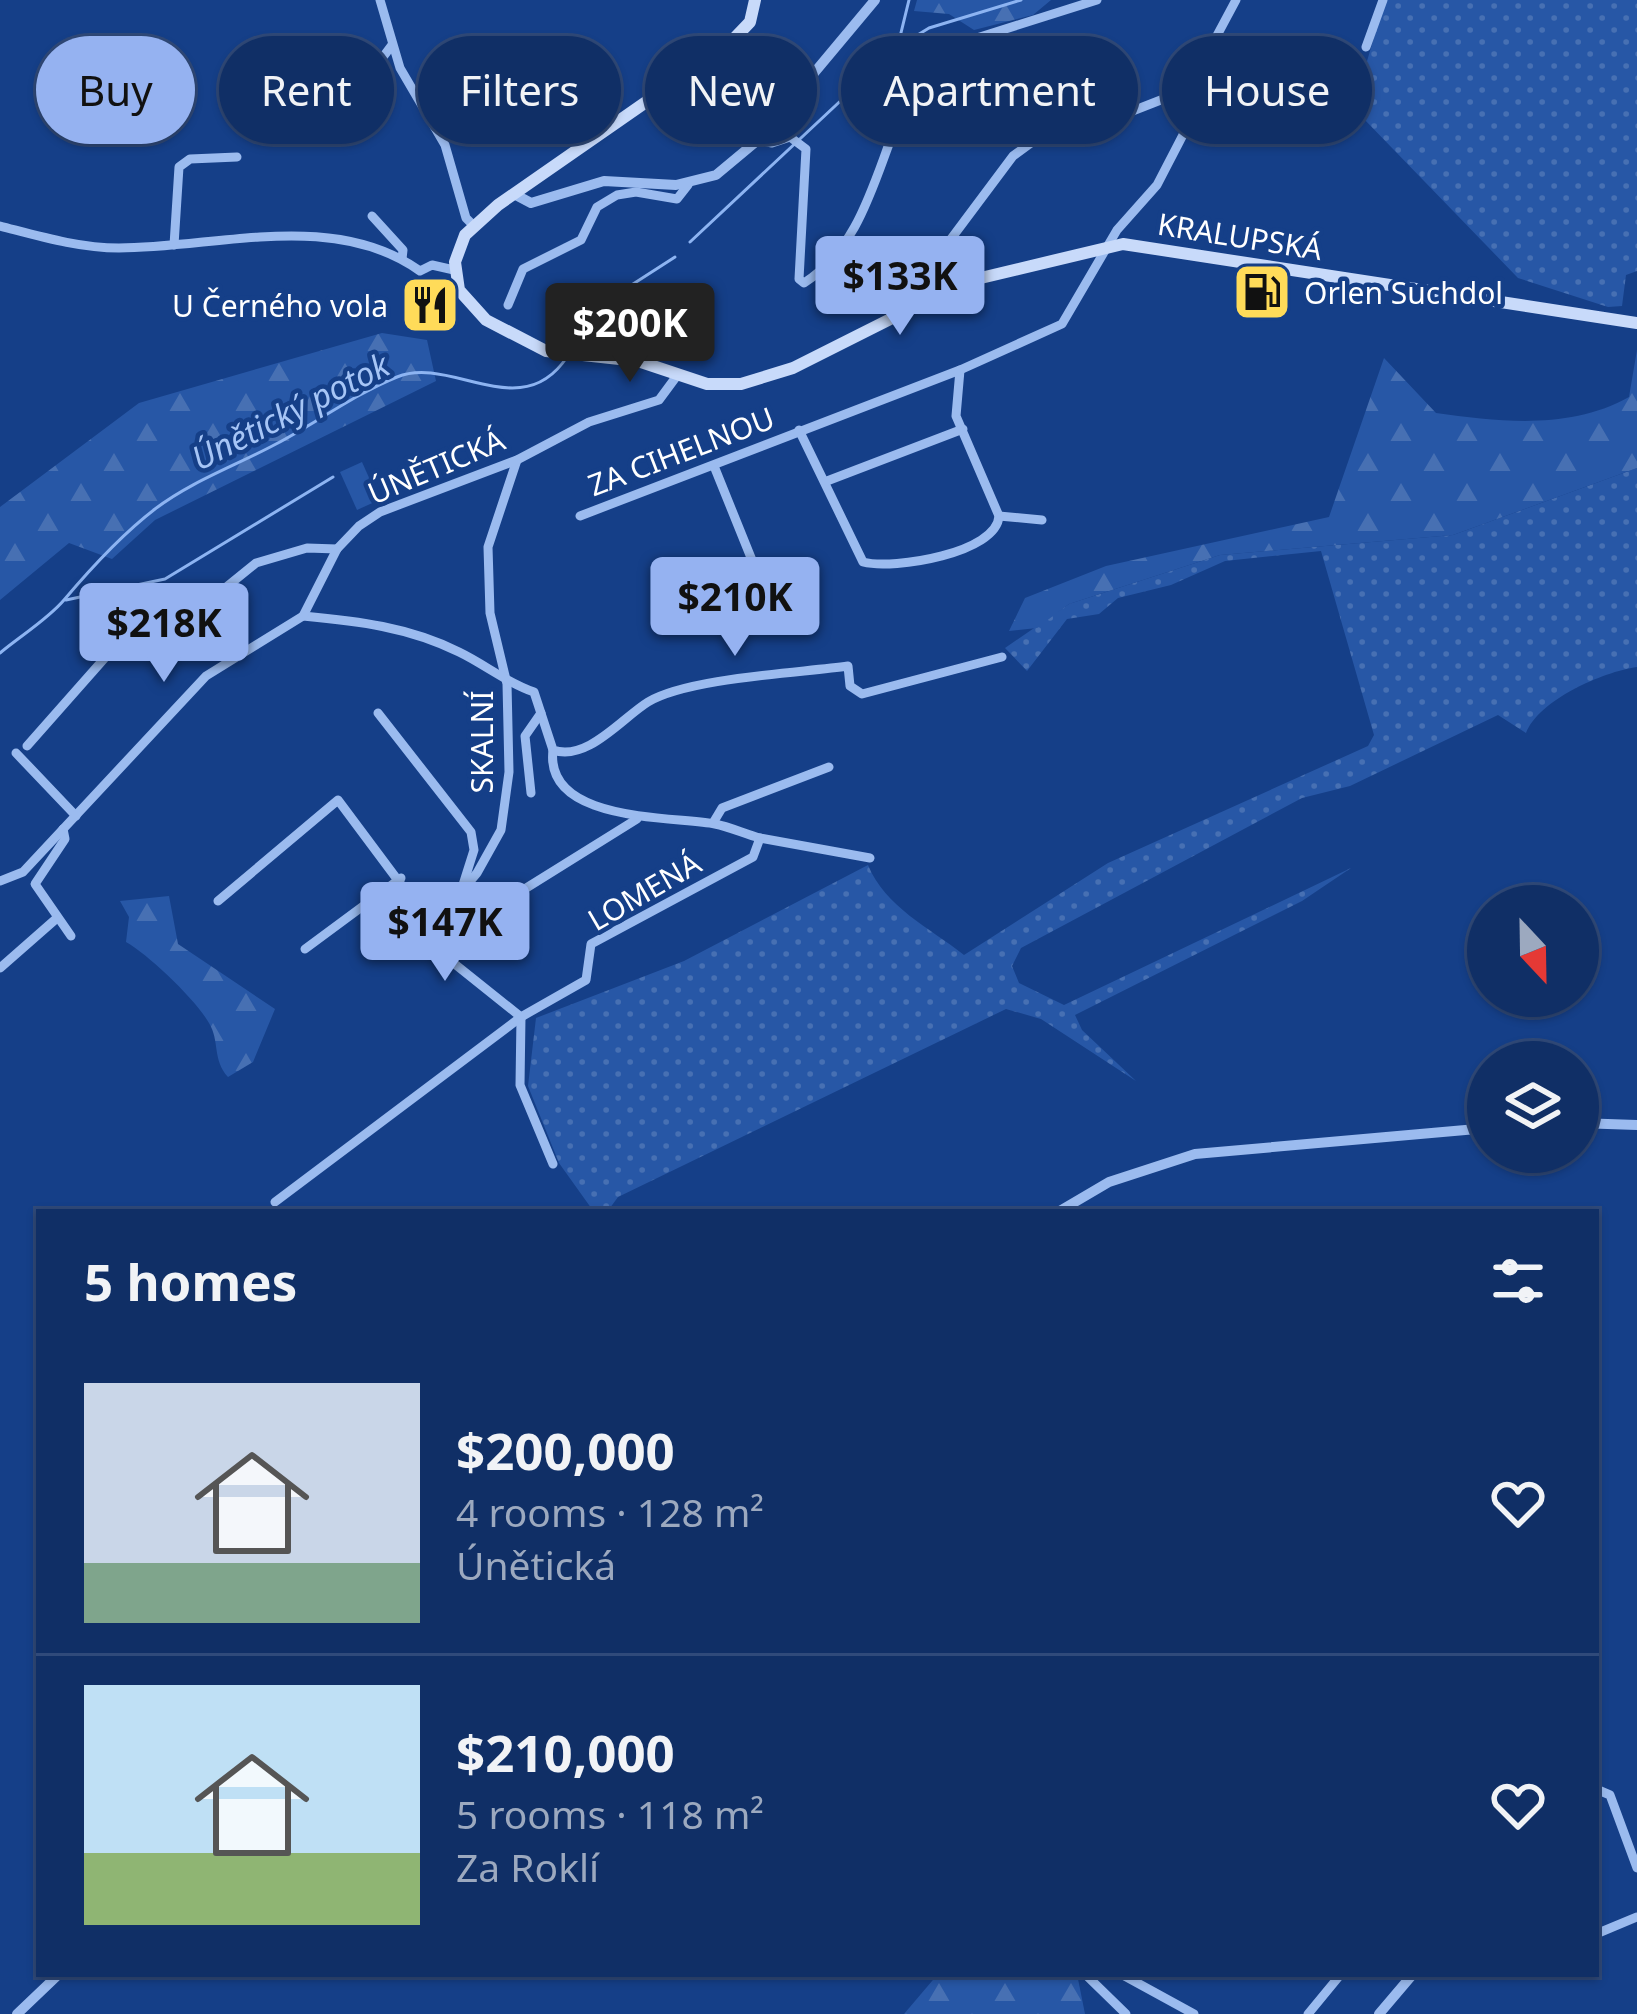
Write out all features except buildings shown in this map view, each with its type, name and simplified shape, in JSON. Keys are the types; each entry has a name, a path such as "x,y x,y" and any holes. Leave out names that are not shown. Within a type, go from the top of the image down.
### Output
{"main road":[{"path":"454,270 458,250 474,226 728,45 750,22 760,1"},
{"name":"KRALUPSKÁ","path":"454,270 463,296 485,320 546,351 638,362 676,377 725,386 761,380 927,296 1109,244 1179,248 1637,323"}],"street":[{"path":"380,0 390,36"},
{"path":"817,69 875,0"},
{"path":"800,144 806,149 798,250 799,279 804,283 847,238 934,57 961,43 1097,0"},
{"name":"ZA CIHELNOU","path":"1219,36 1236,0"},
{"path":"1370,36 1383,0"},
{"path":"394,49 445,146 466,218 474,226"},
{"path":"927,296 927,271 1013,156 1043,134 1162,100"},
{"path":"514,194 531,203 604,181 688,184 716,175 753,144"},
{"name":"ZA CIHELNOU","path":"580,516 960,370 1062,324 1109,244 1157,184 1178,144"},
{"path":"174,244 179,167 190,159 237,158"},
{"path":"508,305 524,269 581,240 602,202 636,192 677,199 688,184"},
{"path":"372,216 398,243 402,259"},
{"path":"0,226 106,248 314,236 402,259 420,271 432,265 454,270"},
{"path":"960,370 956,416 999,516 1042,520"},
{"name":"ÚNĚTICKÁ","path":"302,616 337,549 380,512 517,460 589,422 659,400 676,377"},
{"path":"827,481 963,429"},
{"name":"ZA CIHELNOU","path":"799,430 827,481 857,554 874,565 939,557 992,537 999,516"},
{"name":"SKALNÍ","path":"432,926 501,830 509,772 508,684 490,613 488,547 517,460"},
{"path":"714,466 758,575"},
{"path":"27,746 118,643 194,614 256,562 308,548 337,549"},
{"path":"0,881 23,872 206,676 302,616 408,631 470,658 508,684 534,692 561,783 593,803 637,820"},
{"path":"846,650 850,686 862,694 1002,657"},
{"path":"554,750 564,754 585,748 668,692 848,666"},
{"path":"531,793 525,736 541,712"},
{"path":"378,713 471,832 474,850 461,891 491,910 637,820"},
{"path":"16,753 76,816"},
{"path":"713,823 722,808 829,767"},
{"path":"218,901 338,800 401,878 432,926 436,949 521,1017"},
{"name":"LOMENÁ","path":"521,1017 586,980 591,944 753,857 760,838 713,823 637,820"},
{"path":"62,829 65,839 35,884 71,936"},
{"path":"760,838 870,858"},
{"path":"305,950 401,878"},
{"path":"0,968 57,918"},
{"path":"521,1017 520,1085 553,1164"},
{"path":"275,1202 521,1017"},
{"path":"1599,1124 1637,1125"},
{"path":"1063,1209 1109,1182 1195,1154 1467,1130"},
{"path":"1599,1790 1610,1796 1635,1864"},
{"path":"1599,1933 1637,1917"},
{"path":"17,2014 56,1977"},
{"path":"1088,1977 1126,2014"},
{"path":"1126,1977 1194,2014"},
{"path":"1308,2014 1339,1977"},
{"path":"1379,2014 1410,1977"}],"green space":[{"path":"917,0 1051,0 1033,15 974,30 949,14 914,11"},
{"path":"1385,0 1637,0 1637,271 1626,275 1622,306 1608,307 1518,278 1372,127 1372,44"},
{"path":"382,333 427,340 436,381 155,520 112,559 69,543 0,600 0,507 139,403"},
{"path":"1637,350 1637,468 1453,535 1220,555 1069,604 1037,628 1009,631 1025,598 1106,566 1329,517 1384,358 1436,413 1535,421 1583,415 1629,397"},
{"path":"362,462 379,500 357,510 340,472"},
{"path":"1637,468 1637,667 1573,690 1544,709 1526,733 1498,715 1350,786 1302,798 1021,948 1012,966 1019,983 1064,1005 1351,868 1302,901 1075,1015 1082,1030 1136,1081 1041,1019 1006,1009 618,1197 609,1209 592,1209 559,1163 528,1086 536,1018 684,961 868,865 897,905 964,955 1108,863 1368,746 1374,735 1321,551 1225,561 1171,585 1118,598 1099,614 1067,619 1027,671 1005,648 1069,604 1220,555 1453,535"},
{"path":"169,896 178,944 275,1009 253,1062 228,1077 203,1013 126,942 129,917 120,901"},
{"path":"935,1977 1078,1977 1085,2014 904,2014"}],"waterway":[{"path":"900,36 909,0"},
{"name":"Únětický potok","path":"690,242 898,47 929,28 1021,0"},
{"name":"Únětický potok","path":"572,349 602,304 675,257"},
{"name":"Únětický potok","path":"0,653 42,621 155,509 366,392 418,373 507,388 529,386 549,377 567,357"},
{"path":"66,600 165,579 333,477"}],"place":[{"name":"Orlen Suchdol","path":"1262,292"},
{"name":"U Černého vola","path":"430,305"}]}
